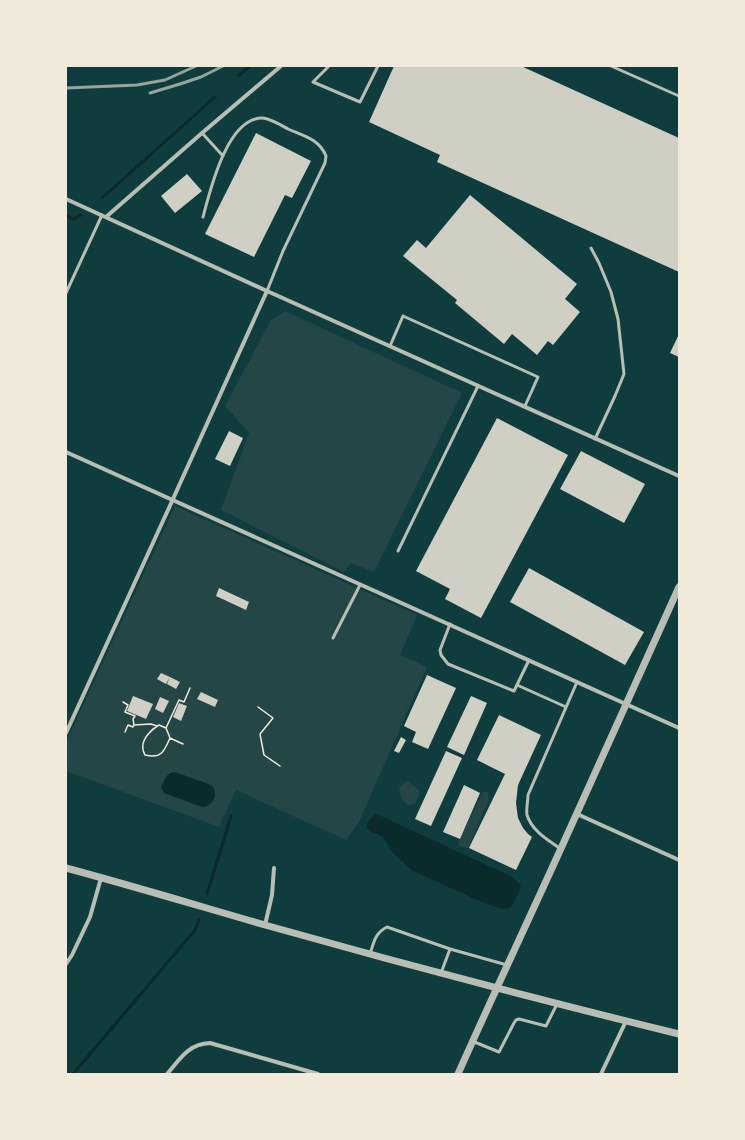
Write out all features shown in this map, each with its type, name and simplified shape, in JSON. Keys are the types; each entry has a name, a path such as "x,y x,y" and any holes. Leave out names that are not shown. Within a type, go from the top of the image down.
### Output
{"street":[{"path":"104,216 281,66"},
{"path":"66,199 679,476"},
{"path":"66,733 173,501 267,291"},
{"path":"66,452 679,728"},
{"path":"458,1074 679,587"},
{"path":"577,814 679,860"},
{"path":"66,868 370,954 557,1004 679,1034"},
{"path":"265,925 272,895 274,868"},
{"path":"66,964 72,955 90,917 101,878"},
{"path":"601,1074 626,1021"},
{"path":"167,1074 189,1049 196,1045 210,1043 318,1074"}],"lane":[{"path":"329,66 313,82 360,102 378,66"},
{"path":"611,66 679,96"},
{"path":"202,217 216,172 223,156 235,135 246,124 253,120 265,118 320,144 326,156 324,162 283,251 267,291"},
{"path":"202,133 223,156"},
{"path":"66,293 104,216"},
{"path":"591,248 611,292 618,319 624,374 595,439"},
{"path":"390,346 403,316 538,377 525,406"},
{"path":"398,551 478,386"},
{"path":"333,638 360,584"},
{"path":"450,624 440,650 441,655 448,664 514,691 529,660"},
{"path":"561,849 543,837 531,824 527,814 528,795 577,682"},
{"path":"517,685 566,707"},
{"path":"370,954 377,934 382,929 387,927 450,949 508,965"},
{"path":"441,973 450,949"},
{"path":"472,1041 499,1052 516,1020 519,1019 546,1026 557,1004"}],"path":[{"path":"166,728 179,700 184,702 190,688"},
{"path":"123,702 128,704 125,712 135,716 133,719 134,725"},
{"path":"258,707 273,718 260,734 264,755 280,766"},
{"path":"125,732 128,725 133,727 134,725 159,725 166,728 170,738 183,744"},
{"path":"157,726 147,736 143,743 142,748 145,755 155,757 158,755 165,749 170,738"}],"shaded area":[{"path":"285,311 462,393 374,572 351,563 344,572 221,510 249,433 225,406 271,320"},
{"path":"175,506 417,615 400,655 427,667 359,822 346,840 236,790 219,827 66,771 66,742"},
{"path":"175,772 211,785 215,791 212,802 209,805 202,807 164,793 161,787 165,779 168,775"},
{"path":"407,781 419,790 419,795 415,804 408,805 402,799 400,794 400,786"},
{"path":"484,792 488,792 489,800 468,848 459,846 458,843"},
{"path":"377,814 512,877 519,883 521,888 513,904 506,909 498,908 413,871 394,854 383,837 367,829 369,820 372,816"}],"building":[{"path":"394,66 521,66 679,138 679,272 437,162 440,155 369,122"},
{"path":"256,133 311,161 292,198 285,195 254,257 205,234"},
{"path":"187,174 202,191 175,213 161,196"},
{"path":"470,195 577,284 565,299 580,312 553,345 548,341 537,355 512,334 504,344 455,303 457,300 403,256 417,240 426,248"},
{"path":"679,334 679,357 670,353"},
{"path":"497,418 568,455 481,618 445,599 450,589 416,571"},
{"path":"229,431 243,438 230,466 215,459"},
{"path":"581,451 645,484 624,523 560,489"},
{"path":"529,568 644,632 625,665 510,602"},
{"path":"219,588 249,602 246,610 216,596"},
{"path":"161,673 170,677 166,684 157,679"},
{"path":"427,675 456,688 428,749 412,742 416,732 404,726"},
{"path":"170,677 180,682 176,689 167,684"},
{"path":"201,692 218,700 215,707 197,699"},
{"path":"133,696 153,704 146,719 127,711"},
{"path":"471,696 487,703 464,755 447,747"},
{"path":"160,697 169,701 163,713 155,709"},
{"path":"179,703 187,706 181,721 173,717"},
{"path":"499,715 541,735 518,785 516,803 518,818 523,828 532,837 516,870 469,848 505,774 477,760"},
{"path":"401,737 406,740 399,753 394,751"},
{"path":"446,751 462,758 431,826 415,819"},
{"path":"464,785 480,793 460,839 443,832"}],"waterway":[{"path":"238,76 250,66"},
{"path":"102,198 215,97"},
{"path":"66,216 74,219 81,215"},
{"path":"207,894 231,816"},
{"path":"73,1074 195,930 199,920"}],"railway":[{"path":"66,88 137,85 165,80 196,66"},
{"path":"150,93 201,77 223,66"}]}
